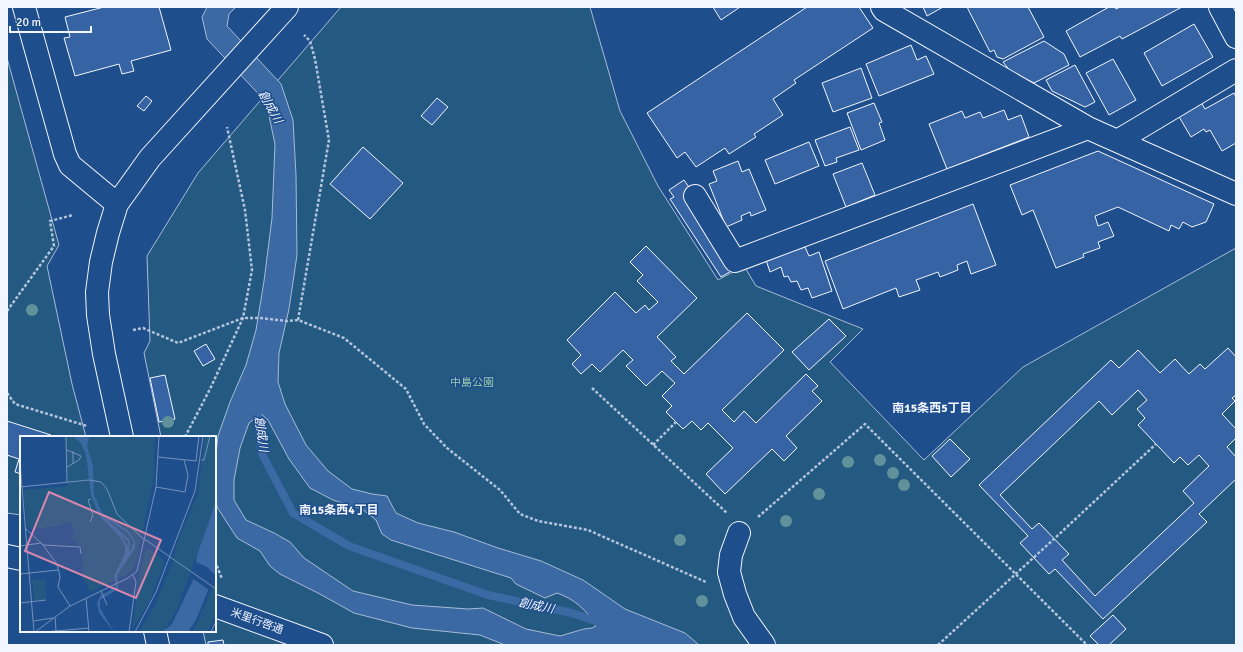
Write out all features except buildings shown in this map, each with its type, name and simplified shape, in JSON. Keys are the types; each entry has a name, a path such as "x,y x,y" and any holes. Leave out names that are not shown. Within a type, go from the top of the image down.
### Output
{"street":[{"path":"24,7 65,154 70,165 117,204"},
{"path":"122,436 104,354 97,308 97,292 101,262 117,204 150,158 287,7"},
{"path":"882,7 884,10 1088,128 1119,140 1236,194"},
{"path":"1220,7 1236,37"},
{"path":"1119,140 1236,70"},
{"path":"695,196 735,261 1088,128"},
{"path":"739,533 731,554 729,572 735,594 744,617 764,645"},
{"path":"7,556 20,559"},
{"name":"米里行啓通","path":"216,606 322,645"},
{"path":"155,632 158,645"}],"path":[{"path":"298,320 329,140 315,59 310,41 304,35"},
{"path":"186,436 210,389 243,318 252,270 245,210 228,127"},
{"path":"7,310 54,246 50,221 73,215"},
{"path":"133,330 143,328 178,343 243,318 260,318 287,321 298,320 344,338 406,389 424,424 447,448 500,490 520,514 538,521 588,530 686,574 735,594"},
{"path":"592,388 729,514 739,533 865,424 1087,645"},
{"path":"7,393 15,404 87,426"},
{"path":"653,445 676,422"},
{"path":"938,645 1156,444"},
{"path":"216,564 222,579"}],"green space":[{"name":"中島公園","path":"341,7 590,7 620,111 658,186 718,280 744,266 756,286 863,329 830,362 924,460 1023,367 1236,248 1236,645 206,645 203,632 216,632 216,436 161,436 144,353 150,341 147,256 198,173"},
{"path":"7,58 59,245 47,266 72,384 86,436 20,436 20,515 7,513"}],"water":[{"path":"207,7 236,7 229,14 227,26 281,84 293,120 296,175 297,255 289,309 279,353 278,382 285,404 306,445 328,471 352,489 387,496 396,513 418,523 454,532 498,548 541,561 583,580 625,609 685,633 699,645 505,645 480,635 412,628 354,613 280,574 270,566 260,551 237,538 217,507 216,453 218,436 230,402 246,365 256,330 272,218 275,144 266,102 207,39 202,17","holes":["261,414 268,420 289,459 310,488 333,500 362,509 376,520 382,534 391,540 511,578 516,584 545,598 557,593 563,595 580,606 589,615 596,626 560,636 526,629 483,608 468,609 412,605 353,591 304,558 290,542 246,520 234,500 234,480 240,448 249,423"]}],"waterway":[{"name":"創成川","path":"259,407 257,413 262,454 293,513 349,546 488,595 572,613 604,624"}],"district":[{"name":"南15条西5丁目","path":"932,408"},
{"name":"南15条西4丁目","path":"339,510"}]}
